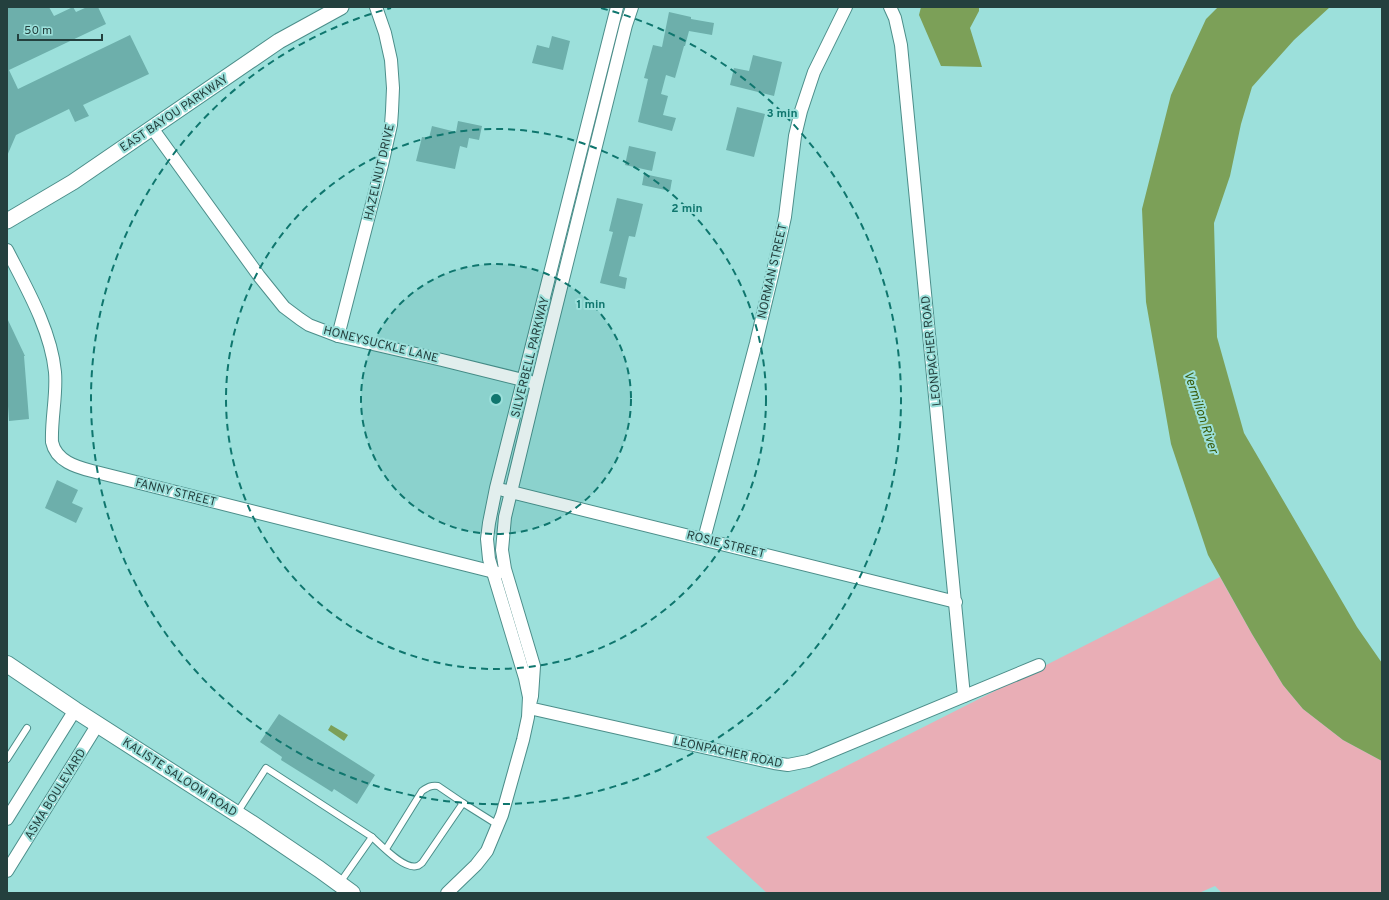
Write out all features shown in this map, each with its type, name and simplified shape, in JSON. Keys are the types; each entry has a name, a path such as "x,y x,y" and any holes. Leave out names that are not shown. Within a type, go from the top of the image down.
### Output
{"main road":[{"name":"KALISTE SALOOM ROAD","path":"7,664 75,710 236,813 346,888"}],"street":[{"name":"EAST BAYOU PARKWAY","path":"7,221 73,182 280,41 341,7"},
{"name":"HAZELNUT DRIVE","path":"338,336 391,125 393,88 391,60 385,33 376,7"},
{"name":"SILVERBELL PARKWAY","path":"529,708 529,697 521,663 489,559 487,539 489,523 496,488 617,7"},
{"name":"SILVERBELL PARKWAY","path":"446,893 476,865 487,850 498,825 523,740 532,696 534,678 533,659 506,574 502,550 505,517 626,25 632,7"},
{"name":"NORMAN STREET","path":"704,539 747,372 756,343 772,276 784,217 795,136 801,111 814,72 846,7"},
{"name":"LEONPACHER ROAD","path":"890,7 895,18 901,45 964,696"},
{"name":"HONEYSUCKLE LANE","path":"152,128 276,298 284,307 300,319 338,336 537,384"},
{"name":"FANNY STREET","path":"7,250 24,284 50,345 55,373 52,442 55,450 68,463 99,473 506,574"},
{"name":"ROSIE STREET","path":"496,488 956,602"},
{"name":"LEONPACHER ROAD","path":"529,708 788,765 808,761 1039,665"},
{"path":"7,819 75,710"},
{"name":"ASMA BOULEVARD","path":"9,865 98,724"}],"lane":[{"path":"7,759 28,728"},
{"path":"236,813 266,768 372,837 403,863 409,866 416,866 422,863 463,803"},
{"path":"386,849 422,791 428,786 438,786 498,825"},
{"path":"346,888 372,837"}],"shaded area":[{"path":"1220,577 1283,685 1303,709 1343,740 1382,761 1382,893 1222,893 1215,886 1199,893 767,893 706,837"}],"water":[{"path":"921,7 979,7 979,11 970,28 982,67 941,66 919,15"},
{"name":"Vermilion River","path":"1218,7 1330,7 1294,40 1252,87 1241,124 1230,176 1214,223 1217,337 1244,433 1357,627 1382,663 1382,761 1343,740 1303,709 1283,685 1252,634 1208,555 1171,444 1146,302 1142,209 1171,95 1206,19"},
{"path":"331,725 348,735 344,741 328,730"}],"building":[{"path":"7,7 49,7 54,16 73,7 76,12 87,7 98,7 106,24 9,70 18,89 130,35 149,74 83,105 89,116 75,122 69,109 16,135 7,156"},
{"path":"669,12 691,17 691,19 714,23 712,35 689,31 675,78 666,75 661,94 668,96 663,115 676,118 672,131 638,122 648,79 644,78 653,45 662,47"},
{"path":"552,36 570,41 563,70 532,63 537,45 549,48"},
{"path":"753,55 782,62 774,96 730,85 734,68 749,71"},
{"path":"737,107 765,114 754,157 726,150"},
{"path":"458,121 482,126 479,140 469,138 467,148 460,146 455,169 416,161 422,137 429,138 432,126 456,132"},
{"path":"629,146 656,152 652,171 625,165"},
{"path":"644,174 672,180 670,191 642,185"},
{"path":"617,198 643,204 635,237 629,236 619,276 627,278 625,289 600,283 613,232 609,231"},
{"path":"7,318 25,356 29,419 9,421 7,391"},
{"path":"57,480 78,490 72,503 83,508 76,523 45,508"},
{"path":"279,714 375,775 357,804 334,789 332,792 281,760 282,757 260,742"}]}
